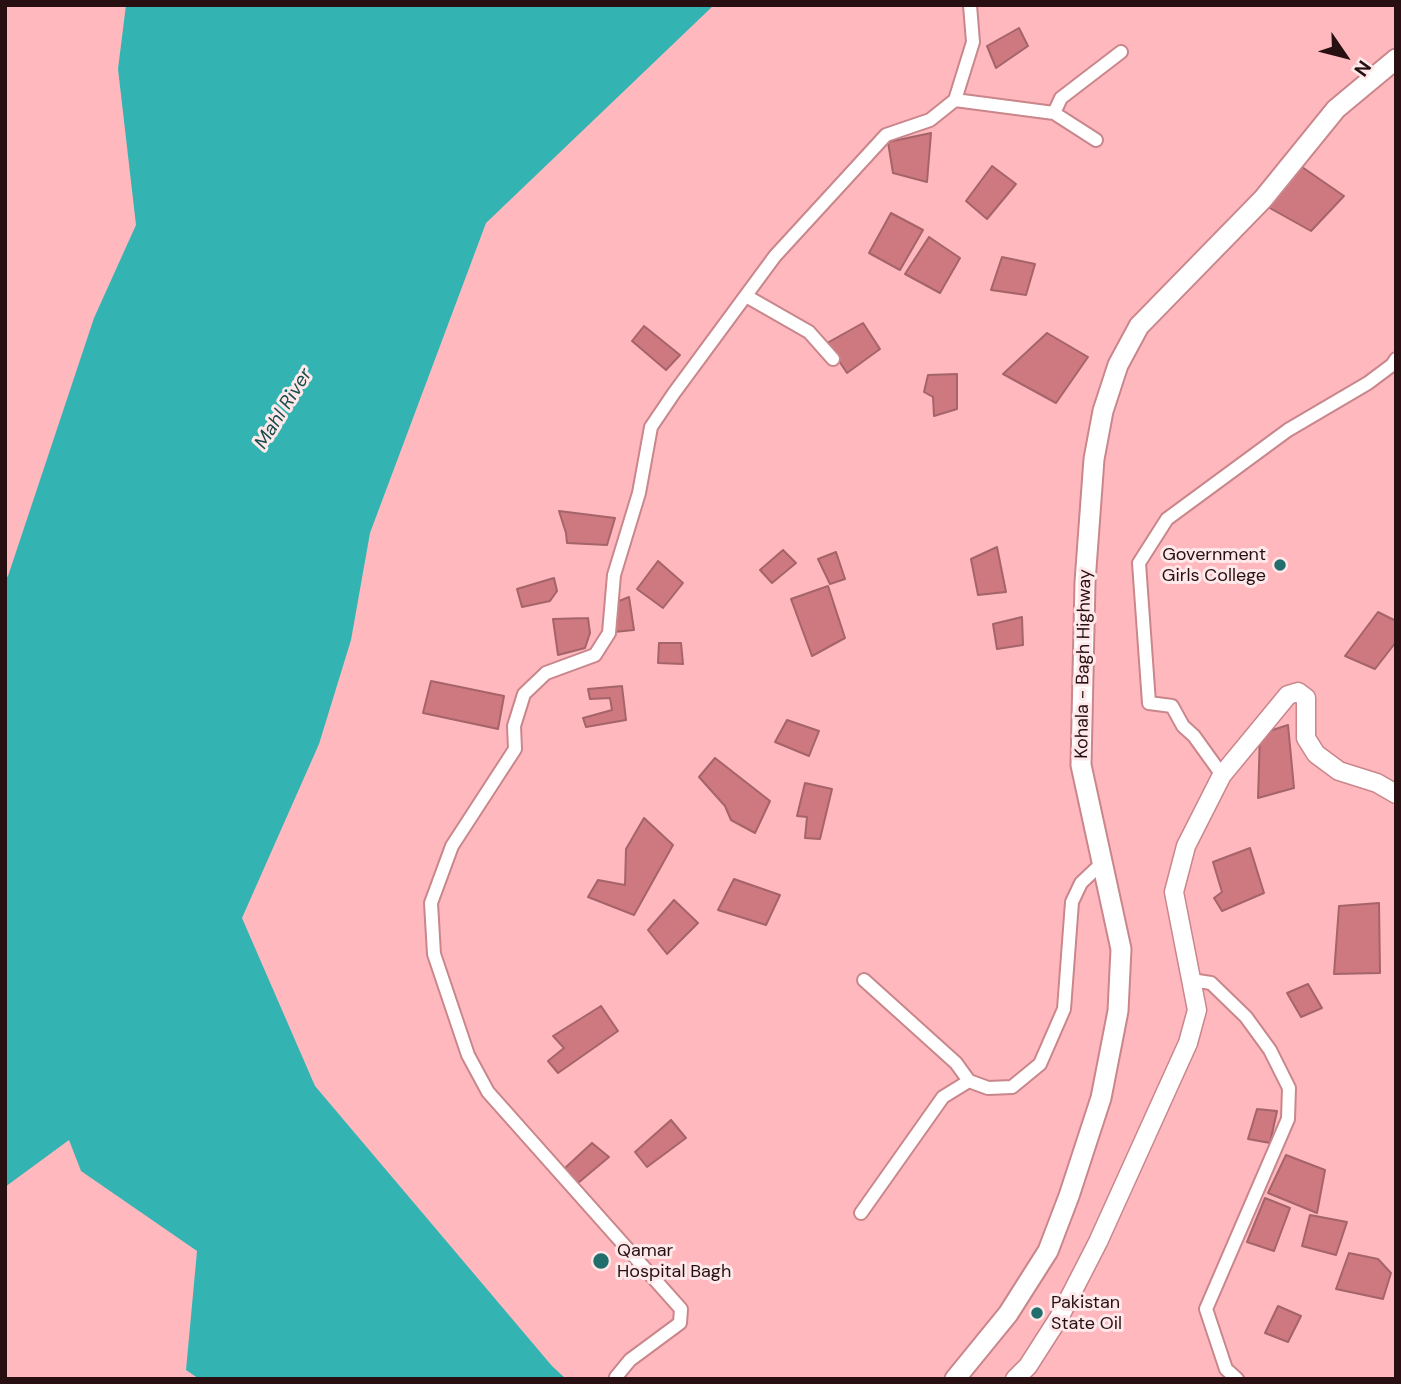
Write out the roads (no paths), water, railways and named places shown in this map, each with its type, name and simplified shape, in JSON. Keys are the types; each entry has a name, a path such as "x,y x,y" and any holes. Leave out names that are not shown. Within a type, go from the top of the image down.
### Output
{"main road":[{"name":"Kohala - Bagh Highway","path":"955,1379 1008,1314 1048,1251 1101,1098 1118,1011 1121,949 1081,765 1085,582 1094,459 1103,411 1118,365 1139,326 1263,199 1336,109 1396,59"},
{"path":"1015,1379 1028,1366 1060,1316 1098,1242 1188,1043 1197,1010 1174,892 1186,846 1222,775 1288,695 1298,692 1306,698 1306,738 1316,754 1339,771 1377,783 1396,794"}],"street":[{"path":"617,1379 630,1360 680,1323 681,1309 488,1092 468,1055 434,954 431,903 452,846 515,749 514,726 524,694 546,673 595,655 609,633 614,575 639,493 651,427 775,256 886,135 930,120 956,100 973,42 970,5"},
{"path":"1054,113 1061,98 1121,52"},
{"path":"956,100 1054,113 1096,140"},
{"path":"746,296 809,332 833,359"},
{"path":"1222,775 1172,706 1149,703 1139,563 1167,519 1288,430 1376,377 1392,366 1396,359"},
{"path":"864,980 956,1063 969,1081 988,1088 1012,1087 1040,1064 1064,1009 1072,902 1082,883 1102,863"},
{"path":"1191,979 1212,983 1246,1017 1270,1050 1289,1088 1288,1119 1206,1309 1226,1369 1237,1379"},
{"path":"861,1213 943,1097 969,1081"}],"water":[{"name":"Mahl River","path":"126,5 714,5 486,223 370,533 351,640 319,744 242,918 315,1086 552,1366 566,1379 199,1379 186,1370 197,1251 81,1171 69,1140 5,1187 5,579 94,318 136,225 118,69"}],"place":[{"name":"Government Girls College","path":"1280,565"},
{"name":"Qamar Hospital Bagh","path":"601,1261"},
{"name":"Pakistan State Oil","path":"1037,1313"}]}
